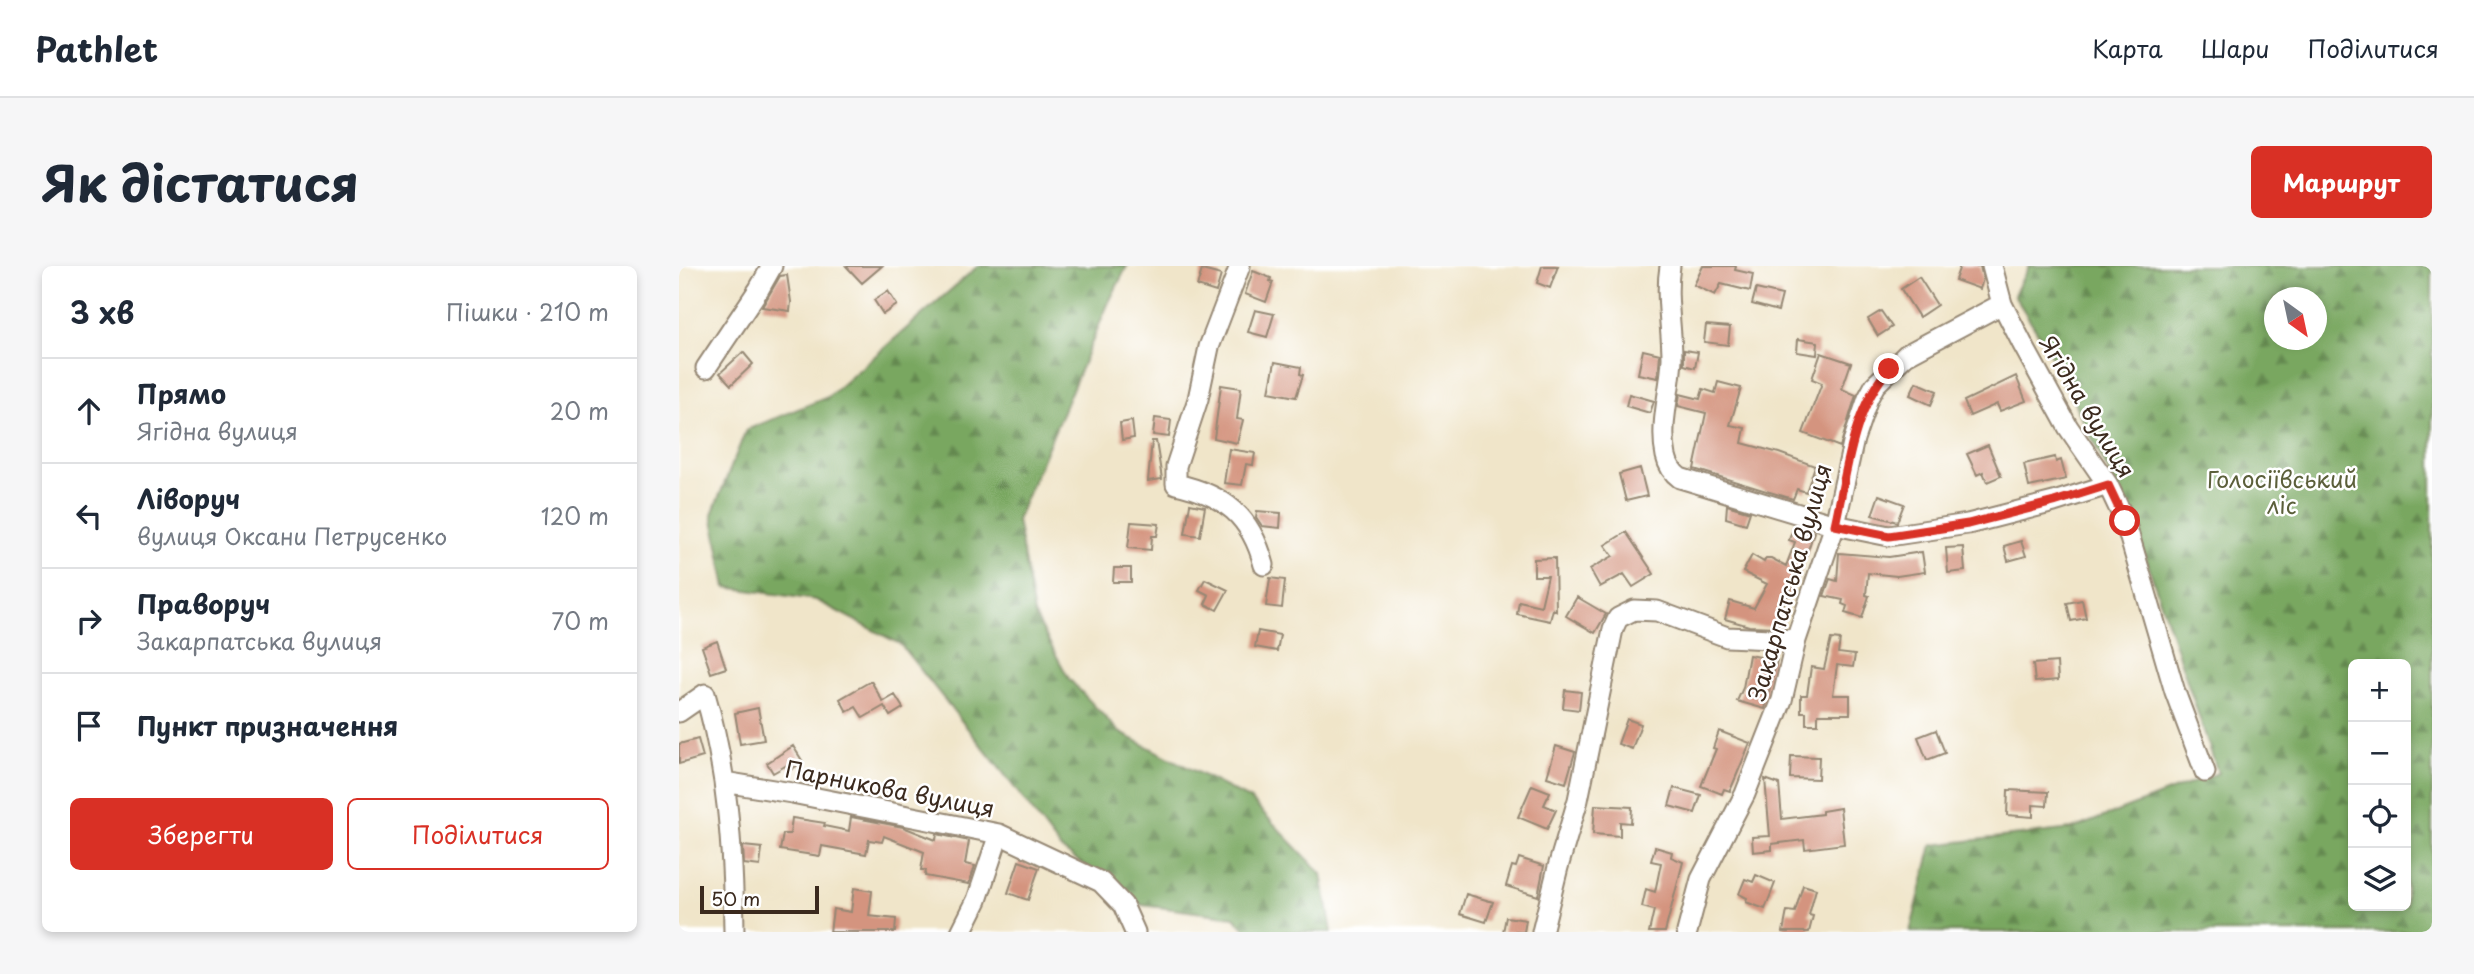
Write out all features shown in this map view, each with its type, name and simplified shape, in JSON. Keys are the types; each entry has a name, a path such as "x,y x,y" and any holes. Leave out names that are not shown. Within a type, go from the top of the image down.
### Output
{"street":[{"path":"706,368 772,266"},
{"path":"1240,266 1209,347 1198,399 1176,466 1176,484 1201,490 1230,506 1245,520 1259,546 1265,565"},
{"path":"1670,266 1668,302 1672,359 1664,433 1667,457 1674,473 1680,478 1835,525 1889,536 1968,524 2108,485"},
{"name":"Ягідна вулиця","path":"1992,266 2002,304 2068,427 2108,485 2125,521 2175,692 2205,772"},
{"name":"Закарпатська вулиця","path":"1687,932 1701,879 1745,794 1782,700 1796,640 1835,525 1857,429 1868,398 1875,385 1906,355 2002,304"},
{"path":"1542,932 1557,867 1578,800 1613,629 1618,618 1634,610 1657,611 1727,637 1796,640"},
{"path":"679,712 705,694 716,731 731,831 734,932"},
{"name":"Парникова вулиця","path":"724,782 805,795 999,834 1101,882 1123,905 1135,932"},
{"path":"961,932 977,900 999,834"}],"green space":[{"path":"978,266 1127,266 1108,304 1017,520 1034,614 1069,679 1119,732 1251,800 1322,874 1332,932 1248,932 1234,917 1142,905 1061,849 900,644 816,600 726,587 712,514 746,430 828,397"},
{"name":"Голосіївський ліс","path":"2029,266 2432,266 2432,932 1910,932 1932,845 2072,829 2218,773 2134,523 2045,344 2014,295"}],"building":[{"path":"846,266 882,266 862,283"},
{"path":"1542,266 1558,266 1550,288 1537,283"},
{"path":"1703,266 1736,266 1735,270 1753,274 1750,291 1721,284 1715,295 1694,285"},
{"path":"1960,266 1980,266 1983,279 1980,289 1955,280"},
{"path":"1202,270 1221,275 1216,292 1197,286"},
{"path":"1253,271 1271,278 1270,281 1273,282 1266,302 1245,294"},
{"path":"787,275 790,311 762,307 780,276"},
{"path":"1919,277 1937,305 1919,317 1901,289"},
{"path":"1756,289 1782,295 1778,311 1752,304"},
{"path":"888,291 897,305 883,314 874,300"},
{"path":"1255,310 1274,314 1267,337 1248,332"},
{"path":"1881,311 1892,327 1878,336 1868,319"},
{"path":"1706,325 1730,327 1728,345 1704,342"},
{"path":"1798,339 1818,342 1817,355 1797,352"},
{"path":"1643,350 1660,354 1658,378 1638,374"},
{"path":"1684,350 1698,352 1695,368 1684,365"},
{"path":"743,352 753,364 731,385 720,373"},
{"path":"1821,353 1851,363 1842,389 1856,395 1840,447 1803,433 1822,383 1812,379"},
{"path":"1275,362 1301,367 1300,374 1303,375 1296,397 1269,392"},
{"path":"2016,376 2026,401 2000,411 1997,404 1970,416 1964,401"},
{"path":"1718,382 1741,388 1730,425 1745,428 1742,443 1815,466 1806,492 1797,489 1793,499 1694,469 1706,413 1678,406 1680,394 1700,399 1703,389 1715,393"},
{"path":"1916,382 1937,391 1931,405 1910,395"},
{"path":"1221,385 1241,388 1237,419 1243,420 1237,443 1214,438"},
{"path":"1629,394 1654,401 1650,413 1626,406"},
{"path":"1155,418 1171,420 1169,437 1153,435"},
{"path":"1132,421 1134,438 1122,440 1120,423"},
{"path":"1152,441 1156,441 1162,479 1148,481"},
{"path":"1988,445 2001,476 1987,482 1983,472 1977,475 1967,454"},
{"path":"1229,449 1255,453 1253,465 1246,464 1242,485 1224,483"},
{"path":"2055,457 2056,462 2061,460 2066,479 2029,487 2024,464"},
{"path":"1640,468 1647,496 1626,501 1619,474"},
{"path":"1879,495 1904,504 1897,522 1872,515"},
{"path":"1190,504 1205,507 1200,536 1185,534"},
{"path":"1727,505 1750,512 1746,524 1726,518"},
{"path":"1257,511 1281,513 1280,528 1262,526 1256,517"},
{"path":"1131,522 1159,524 1157,536 1152,536 1151,550 1128,548"},
{"path":"1794,525 1814,532 1800,574 1778,614 1782,615 1778,627 1749,626 1725,619 1730,601 1754,608 1767,584 1743,572 1752,555 1764,562 1766,558 1771,558 1786,566 1795,542 1789,540"},
{"path":"1626,532 1654,574 1633,587 1624,574 1600,587 1590,569 1613,556 1605,545"},
{"path":"2021,541 2026,556 2008,561 2004,546"},
{"path":"1963,547 1965,571 1948,573 1946,548"},
{"path":"1922,552 1925,572 1897,576 1868,573 1866,595 1869,596 1862,618 1845,613 1847,606 1842,604 1843,600 1824,596 1830,579 1837,581 1839,553 1889,557"},
{"path":"1555,558 1556,611 1553,609 1550,621 1517,614 1519,601 1541,606 1548,576 1534,576 1534,559"},
{"path":"1114,568 1131,568 1131,582 1113,582"},
{"path":"1270,578 1285,580 1282,608 1266,606"},
{"path":"1205,579 1228,590 1217,610 1205,604 1209,595 1199,590"},
{"path":"1577,597 1606,614 1595,633 1566,616"},
{"path":"2082,600 2086,618 2071,621 2067,603"},
{"path":"1258,631 1280,635 1277,651 1255,647"},
{"path":"1831,639 1840,640 1838,653 1855,655 1853,667 1837,665 1833,695 1850,695 1850,714 1818,714 1818,724 1806,724 1806,712 1801,712 1801,695 1807,695 1811,667 1824,669"},
{"path":"717,641 726,668 711,673 702,647"},
{"path":"1749,655 1777,660 1765,709 1737,701 1743,688"},
{"path":"2057,662 2058,680 2035,682 2033,664"},
{"path":"871,681 883,702 895,695 903,708 890,716 884,706 863,718 856,707 847,712 840,699"},
{"path":"1565,690 1581,692 1579,710 1563,708"},
{"path":"758,708 764,740 740,744 735,713"},
{"path":"1627,719 1641,724 1632,749 1618,744"},
{"path":"1936,730 1945,753 1927,760 1918,737"},
{"path":"1719,731 1750,743 1730,791 1724,789 1722,794 1701,786 1716,749 1713,748"},
{"path":"698,739 703,757 679,764 679,744"},
{"path":"793,746 803,762 790,770 787,765 773,773 767,763"},
{"path":"1556,746 1575,752 1566,783 1547,777"},
{"path":"1791,756 1819,757 1818,779 1790,778"},
{"path":"1765,779 1779,784 1782,819 1822,814 1822,811 1840,808 1844,844 1805,849 1804,840 1772,844 1772,850 1753,852 1752,837 1770,836"},
{"path":"1532,785 1550,792 1544,805 1556,810 1547,829 1518,817"},
{"path":"1674,788 1701,795 1695,813 1669,806"},
{"path":"2008,790 2048,792 2047,806 2033,805 2033,817 2007,815"},
{"path":"1595,805 1632,807 1631,823 1620,822 1620,836 1593,834"},
{"path":"851,817 903,827 936,840 937,834 969,841 965,864 975,866 969,884 925,876 926,870 921,870 924,852 884,836 882,842 869,840 866,854 822,846 820,856 780,850 783,834 790,834 792,818 825,823 824,826 849,831"},
{"path":"743,846 762,848 760,866 744,864"},
{"path":"1655,847 1672,852 1671,857 1683,862 1665,932 1649,932 1654,910 1642,907 1646,889 1655,892 1661,863 1651,861"},
{"path":"1519,858 1544,866 1538,896 1506,886 1512,866 1516,867"},
{"path":"1019,861 1039,868 1028,900 1008,893"},
{"path":"1756,875 1775,883 1765,909 1746,902 1747,898 1739,894 1745,879 1753,882"},
{"path":"1803,885 1816,889 1809,915 1813,916 1809,932 1783,932 1787,911 1795,912"},
{"path":"854,888 872,891 869,916 896,919 895,932 830,932 833,909 851,912"},
{"path":"1466,894 1493,902 1486,922 1460,914"},
{"path":"1506,917 1526,920 1524,932 1503,932"}],"route":[{"path":"1889,369 1875,385 1863,411 1835,525 1889,536 1968,524 2108,485 2125,521"}]}
